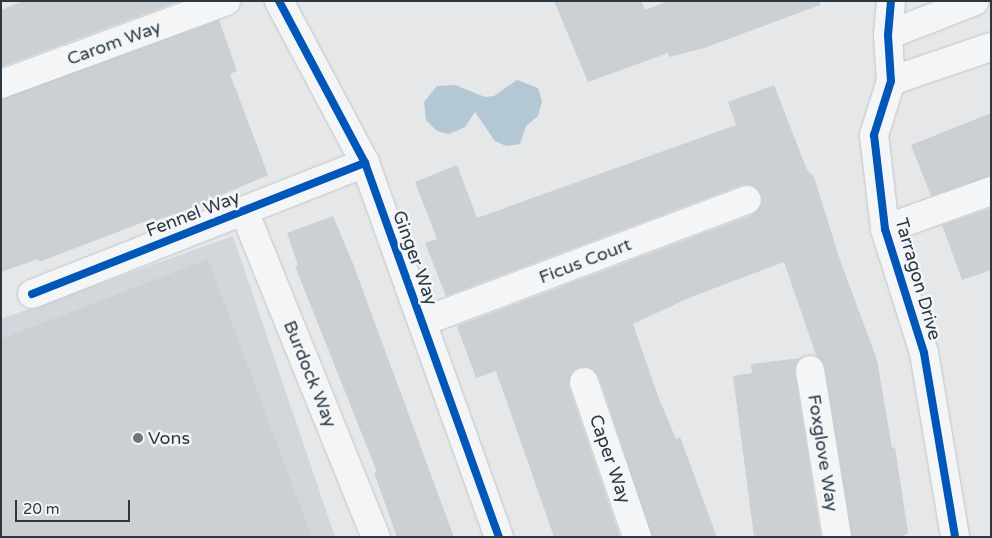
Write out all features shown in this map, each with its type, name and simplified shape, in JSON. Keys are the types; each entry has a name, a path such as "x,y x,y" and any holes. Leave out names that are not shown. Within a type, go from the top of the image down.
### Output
{"street":[{"name":"Carom Way","path":"1,84 226,1"},
{"name":"Ginger Way","path":"279,1 365,163 499,537"},
{"name":"Tarragon Drive","path":"891,1 888,35 891,81 874,135 885,229 924,353 954,537"},
{"path":"888,35 974,1"},
{"path":"891,81 991,47"},
{"name":"Fennel Way","path":"32,294 365,163"},
{"path":"885,229 991,191"},
{"name":"Ficus Court","path":"422,322 747,200"},
{"name":"Burdock Way","path":"244,211 376,537"},
{"name":"Foxglove Way","path":"810,370 836,537"},
{"name":"Caper Way","path":"584,382 637,537"}],"shaded area":[{"name":"Vons","path":"233,236 335,537 1,537 1,319"}],"water":[{"path":"517,80 538,88 542,101 538,116 526,126 520,144 506,146 495,141 475,112 465,127 449,134 437,131 426,120 424,102 437,86 455,85 485,97 494,96"}],"building":[{"path":"23,1 180,1 1,67 1,10"},
{"path":"554,1 641,1 645,10 669,1 820,1 820,5 704,48 669,57 668,53 588,82"},
{"path":"219,20 237,71 230,74 268,175 189,209 155,221 154,218 39,262 38,259 1,272 1,99"},
{"path":"774,85 807,170 814,177 840,260 877,360 892,448 895,447 908,533 901,537 852,537 825,368 816,355 784,262 691,297 633,324 658,396 676,439 680,437 717,537 652,537 599,377 587,367 572,372 569,387 620,537 554,537 496,371 476,378 457,326 752,215 762,203 761,194 750,185 742,185 446,296 425,243 437,239 415,182 457,165 477,218 736,125 728,102"},
{"path":"991,113 991,176 931,196 911,145"},
{"path":"991,208 991,270 962,280 942,225"},
{"path":"333,216 352,261 454,537 397,537 374,473 377,472 295,266 298,265 287,233"},
{"name":"Vons","path":"208,259 312,537 1,537 1,339"},
{"path":"801,358 795,372 821,537 754,537 733,376 752,373 751,364"}],"cycle path":[{"path":"279,1 365,163 499,537"},
{"path":"891,1 888,35 891,81 874,135 885,229 924,353 955,537"},
{"path":"32,294 365,163"}],"place":[{"name":"Vons","path":"138,438"}]}
